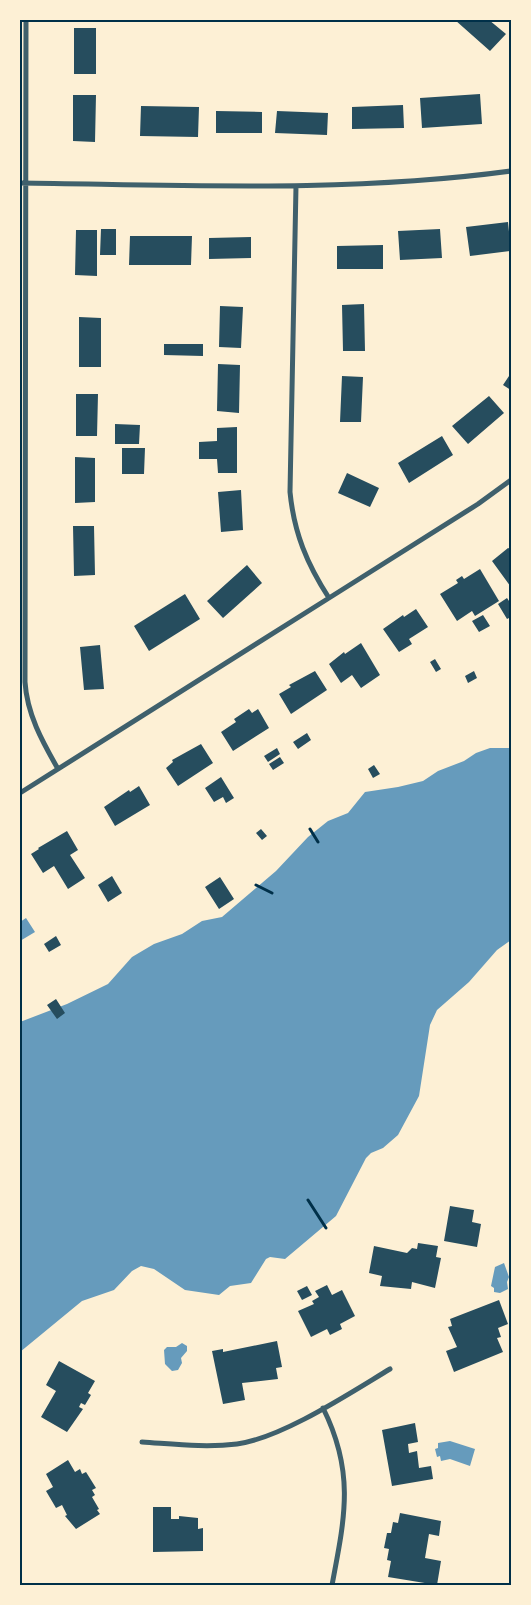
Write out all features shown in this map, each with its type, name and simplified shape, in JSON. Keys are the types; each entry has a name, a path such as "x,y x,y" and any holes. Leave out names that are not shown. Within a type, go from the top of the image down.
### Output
{"street":[{"path":"26,20 22,183 25,682 27,706 42,741 58,768"},
{"path":"22,183 296,186 456,178 511,171"},
{"path":"296,186 290,492 292,514 300,544 316,577 329,598"},
{"path":"20,793 478,504 511,480"},
{"path":"142,1442 201,1445 238,1444 264,1437 323,1408 390,1369"},
{"path":"323,1408 338,1442 346,1483 341,1538 332,1585"}],"path":[{"path":"310,829 318,842"},
{"path":"256,885 272,893"},
{"path":"308,1200 326,1228"}],"water":[{"path":"490,748 511,748 511,940 497,950 469,982 437,1010 430,1025 419,1096 398,1135 383,1148 371,1153 366,1158 336,1216 285,1259 270,1257 266,1259 251,1283 230,1286 219,1295 185,1290 154,1269 141,1266 132,1271 114,1290 82,1301 20,1352 20,1022 67,1004 108,984 132,957 154,944 182,934 202,921 222,917 276,871 308,837 328,821 348,813 365,792 423,781 438,771"},
{"path":"26,918 35,932 20,941 20,922"},
{"path":"504,1263 509,1277 507,1282 508,1289 500,1293 494,1292 494,1288 491,1286 495,1267"},
{"path":"182,1343 187,1346 187,1351 181,1358 182,1363 178,1370 172,1371 165,1364 164,1350 167,1347 176,1347"},
{"path":"450,1441 475,1449 470,1466 450,1459 441,1461 440,1456 437,1457 435,1449 438,1448 438,1443"}],"building":[{"path":"455,20 489,20 506,34 490,51"},
{"path":"74,28 96,28 96,74 74,74"},
{"path":"480,94 482,124 422,128 420,98"},
{"path":"73,95 96,95 95,142 73,141"},
{"path":"403,105 404,128 352,129 352,107"},
{"path":"141,106 199,107 198,137 140,136"},
{"path":"216,111 262,112 262,133 216,133"},
{"path":"277,111 328,113 327,135 275,133"},
{"path":"508,222 511,251 470,256 466,227"},
{"path":"101,229 116,229 116,255 100,255"},
{"path":"440,229 442,258 400,260 398,231"},
{"path":"76,230 97,230 97,276 75,275"},
{"path":"130,236 192,236 191,265 129,265"},
{"path":"251,237 251,258 209,259 209,238"},
{"path":"383,245 383,269 337,269 337,246"},
{"path":"364,304 365,351 343,351 342,305"},
{"path":"220,306 243,307 241,348 219,347"},
{"path":"79,317 101,318 101,367 79,367"},
{"path":"164,344 203,344 203,356 164,355"},
{"path":"218,364 240,365 239,413 217,411"},
{"path":"511,373 511,390 503,385"},
{"path":"342,376 363,377 361,422 340,422"},
{"path":"76,394 98,394 97,436 76,436"},
{"path":"489,396 504,413 468,444 452,426"},
{"path":"115,424 140,425 139,444 115,444"},
{"path":"237,427 237,473 218,473 217,459 199,459 199,442 217,441 217,428"},
{"path":"442,436 453,455 409,483 398,463"},
{"path":"122,448 145,448 144,474 122,474"},
{"path":"75,457 95,458 95,502 75,503"},
{"path":"347,473 379,488 370,507 338,493"},
{"path":"241,490 243,530 221,532 218,492"},
{"path":"73,526 94,526 95,575 74,576"},
{"path":"508,548 511,549 511,587 492,561"},
{"path":"247,565 262,583 223,618 207,601"},
{"path":"480,569 499,601 475,616 472,611 457,621 440,594 458,583 456,580 462,576 464,579"},
{"path":"185,594 200,619 149,651 134,626"},
{"path":"507,598 511,604 511,617 507,619 498,604"},
{"path":"416,609 428,627 409,639 412,644 399,652 383,629 403,615 404,617"},
{"path":"483,615 490,626 479,632 472,621"},
{"path":"361,643 380,675 361,688 352,675 341,683 329,664 344,652 345,654"},
{"path":"100,645 104,689 84,690 80,647"},
{"path":"435,659 441,669 436,672 430,662"},
{"path":"315,671 327,690 291,714 279,694 291,687 289,685"},
{"path":"474,671 477,678 468,683 465,676"},
{"path":"249,709 252,713 258,709 269,728 233,751 221,732 236,722 234,719"},
{"path":"307,733 311,740 298,749 293,742"},
{"path":"201,744 213,763 178,786 166,768 173,762 172,760"},
{"path":"277,748 280,754 268,762 264,756"},
{"path":"280,757 284,763 273,770 269,764"},
{"path":"374,765 380,774 373,778 368,769"},
{"path":"221,777 234,798 226,803 223,797 214,802 205,788"},
{"path":"139,786 150,805 115,826 104,807 129,790 130,792"},
{"path":"261,829 267,836 262,840 256,833"},
{"path":"67,831 78,850 70,855 85,878 68,889 54,866 43,873 31,854"},
{"path":"112,876 122,893 108,902 98,885"},
{"path":"220,877 234,899 219,909 205,887"},
{"path":"56,936 61,945 49,952 44,944"},
{"path":"56,999 65,1013 57,1019 47,1005"},
{"path":"450,1206 474,1210 472,1222 481,1224 477,1247 444,1241"},
{"path":"418,1243 438,1246 436,1257 441,1258 435,1288 412,1282 411,1289 380,1286 382,1276 369,1273 374,1246 407,1253 412,1248 417,1249"},
{"path":"327,1285 332,1295 342,1290 355,1316 340,1324 342,1329 330,1335 327,1329 311,1337 298,1311 314,1304 312,1301 319,1297 315,1291"},
{"path":"307,1286 312,1295 302,1300 297,1291"},
{"path":"499,1300 508,1324 498,1328 501,1337 497,1338 503,1352 454,1372 446,1351 457,1347 448,1327 452,1326 450,1319"},
{"path":"277,1341 282,1367 276,1368 278,1379 242,1383 245,1400 223,1404 212,1351 223,1349 223,1352"},
{"path":"59,1361 95,1381 88,1393 91,1395 85,1405 81,1403 79,1407 83,1409 67,1432 41,1417 56,1391 46,1385"},
{"path":"415,1423 418,1442 408,1444 409,1453 417,1451 419,1468 431,1466 433,1479 392,1486 382,1430"},
{"path":"68,1460 75,1472 80,1469 82,1474 86,1472 96,1488 92,1490 95,1495 92,1497 100,1514 76,1529 65,1516 67,1515 62,1505 56,1508 46,1491 53,1487 46,1474"},
{"path":"153,1507 171,1507 171,1519 179,1519 179,1516 198,1518 198,1529 203,1528 203,1551 153,1552"},
{"path":"400,1513 441,1521 439,1536 429,1534 425,1558 441,1561 437,1585 388,1577 391,1561 387,1560 389,1549 384,1548 387,1533 391,1533 393,1522 398,1523"}]}
